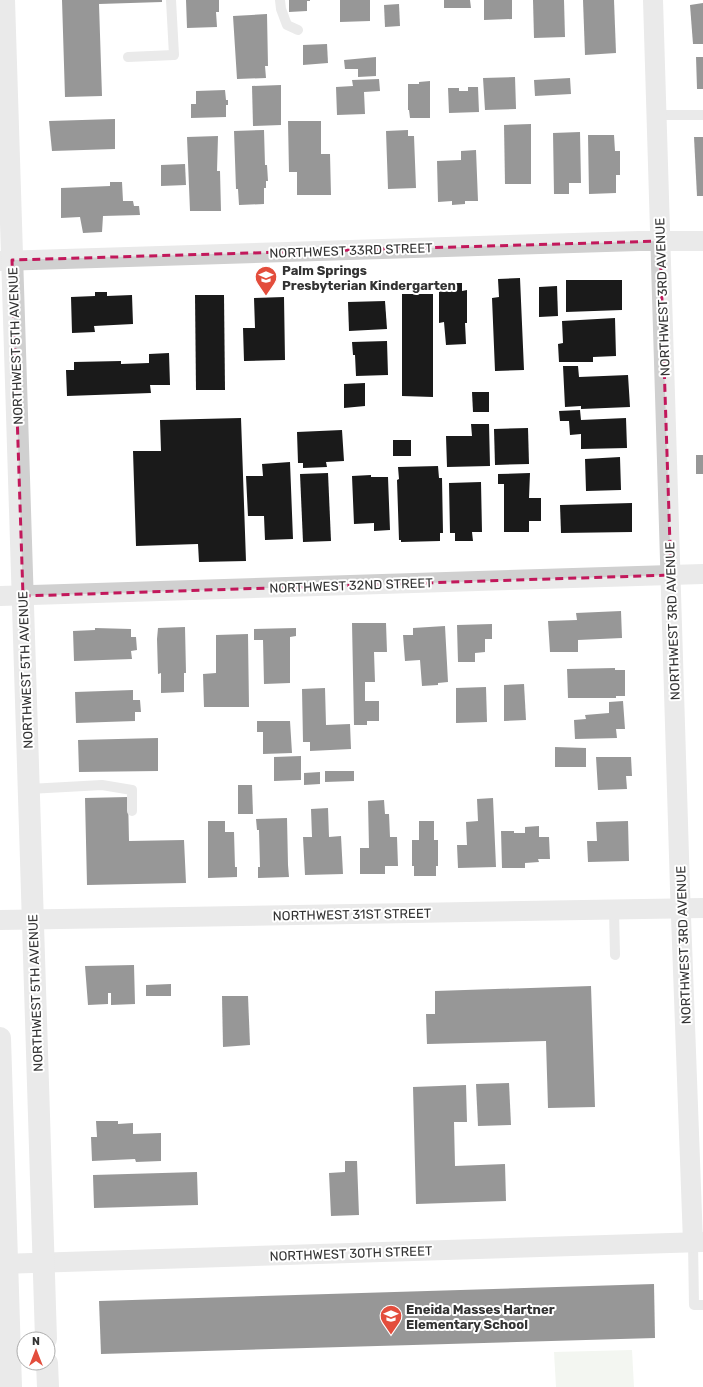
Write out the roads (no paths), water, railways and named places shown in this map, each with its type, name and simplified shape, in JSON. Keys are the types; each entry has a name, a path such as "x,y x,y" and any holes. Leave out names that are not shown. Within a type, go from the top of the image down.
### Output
{"street":[{"name":"NORTHWEST 5TH AVENUE","path":"4,0 6,260 23,596 46,1331"},
{"name":"NORTHWEST 3RD AVENUE","path":"653,0 681,908 698,1242"},
{"name":"NORTHWEST 33RD STREET","path":"6,260 703,241"},
{"name":"NORTHWEST 32ND STREET","path":"0,596 703,574"},
{"name":"NORTHWEST 31ST STREET","path":"0,920 703,908"},
{"path":"0,1038 4,1264 11,1387"},
{"name":"NORTHWEST 30TH STREET","path":"4,1264 698,1242"},
{"path":"47,1371 48,1387"}],"lane":[{"path":"128,57 174,55 171,0"},
{"path":"280,0 281,9 288,25 298,30"},
{"path":"656,115 703,114"},
{"path":"29,789 102,785 132,790 132,811"},
{"path":"614,910 615,955"},
{"path":"698,1242 694,1305 703,1305"}],"place":[{"name":"Palm Springs Presbyterian Kindergarten","path":"266,296"},
{"name":"Eneida Masses Hartner Elementary School","path":"391,1336"}]}
